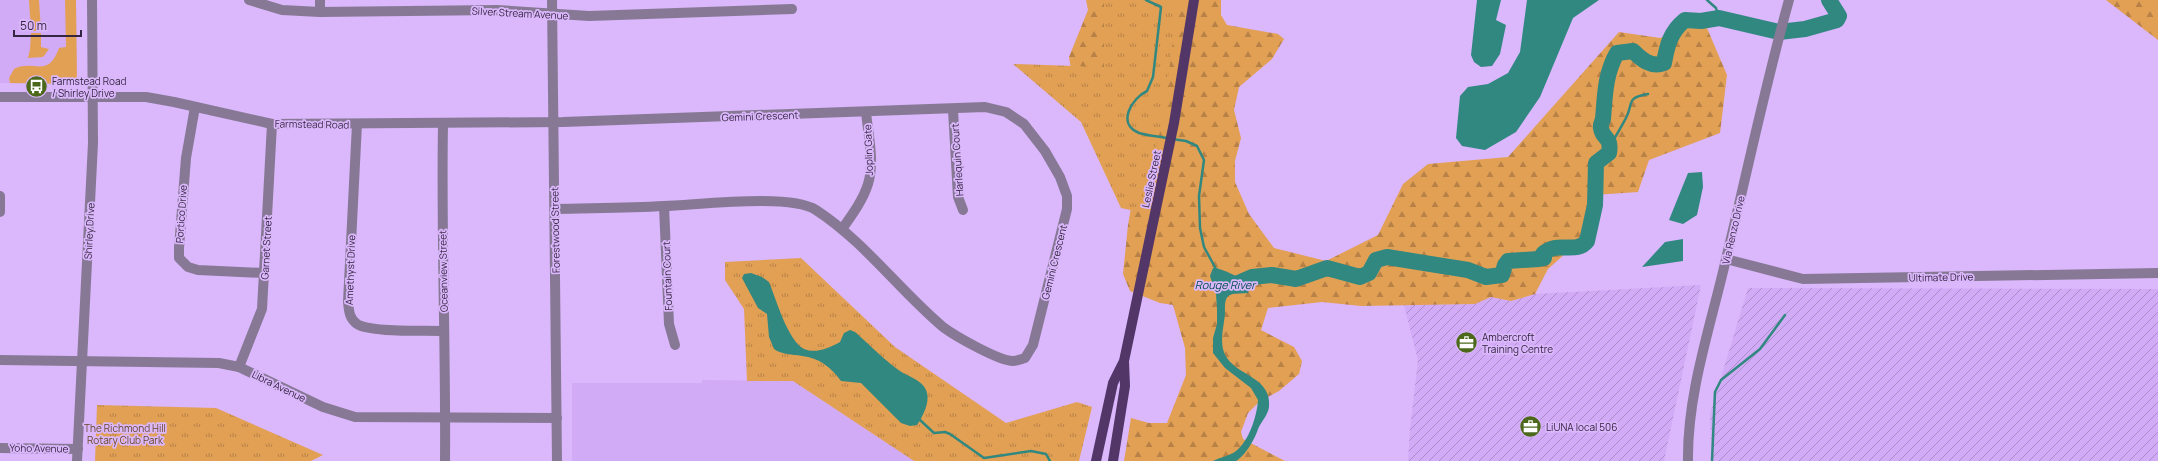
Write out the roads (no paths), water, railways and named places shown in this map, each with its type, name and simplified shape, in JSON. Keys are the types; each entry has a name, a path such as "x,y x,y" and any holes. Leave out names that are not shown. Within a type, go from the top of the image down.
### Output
{"main road":[{"name":"Leslie Street","path":"1096,461 1113,383 1124,361 1168,157 1194,0"},
{"name":"Leslie Street","path":"1113,461 1125,386 1124,361"}],"street":[{"name":"Shirley Drive","path":"77,461 83,360 94,98 92,0"},
{"name":"Silver Stream Avenue","path":"249,0 282,10 320,12 436,5 589,16 792,9"},
{"path":"320,0 320,12"},
{"name":"Forestwood Street","path":"552,0 557,461"},
{"name":"Via Renzo Drive","path":"1688,461 1688,441 1698,378 1772,60 1789,0"},
{"name":"Farmstead Road","path":"0,97 146,97 272,124 443,124 554,122"},
{"name":"Portico Drive","path":"195,107 186,158 178,248 179,258 188,267 198,270 263,273"},
{"name":"Gemini Crescent","path":"554,122 953,110 985,107 1006,112 1024,124 1045,151 1060,177 1066,196 1067,209 1033,345 1025,358 1013,361 996,356 979,348 944,327 842,229 815,209 789,202 742,202 555,209"},
{"name":"Harlequin Court","path":"953,110 958,197 963,210"},
{"name":"Joplin Gate","path":"842,229 862,199 868,183 870,168 866,112"},
{"name":"Garnet Street","path":"238,367 262,309 264,295 263,273 272,124"},
{"name":"Amethyst Drive","path":"357,124 348,302 349,315 358,325 374,329 444,331"},
{"name":"Oceanview Street","path":"443,124 442,268 445,461"},
{"path":"0,196 0,212"},
{"name":"Fountain Court","path":"664,206 669,324 675,345"},
{"name":"Ultimate Drive","path":"1726,259 1803,279 2158,273"},
{"name":"Libra Avenue","path":"0,360 194,361 219,363 238,367 338,413 355,417 557,418"},
{"name":"Yoho Avenue","path":"0,448 78,448"}],"water":[{"path":"1477,0 1501,0 1496,20 1506,25 1500,54 1492,66 1481,67 1474,62 1471,55"},
{"path":"1527,0 1599,0 1573,18 1540,97 1516,132 1485,150 1462,146 1456,138 1460,96 1468,87 1488,84 1508,73 1520,52"},
{"path":"1702,172 1703,187 1697,215 1683,224 1669,220 1688,173"},
{"path":"1683,239 1683,261 1642,267 1665,242"},
{"name":"Rouge River","path":"1213,268 1217,268 1251,283 1248,293 1231,294 1226,299 1222,342 1224,353 1232,364 1260,383 1269,397 1269,407 1266,416 1259,426 1255,438 1243,455 1236,461 1213,461 1234,453 1241,447 1252,428 1258,400 1251,388 1225,368 1213,353 1213,338 1217,324 1217,309 1216,294 1210,276"},
{"path":"751,273 762,277 769,282 788,329 798,345 804,349 813,351 822,350 840,342 844,333 850,330 855,332 894,367 922,384 926,390 928,399 924,413 917,425 910,426 901,423 861,383 841,381 829,367 819,361 808,357 784,353 774,349 769,337 767,314 758,308 742,278 744,274"}],"waterway":[{"path":"1146,0 1161,7 1153,77 1147,91 1141,94 1132,105 1127,118 1128,124 1132,129 1139,133 1167,138"},
{"path":"1707,0 1716,8 1719,18"},
{"name":"Rouge River","path":"1224,289 1252,277 1272,275 1296,279 1327,268 1360,277 1369,273 1376,260 1387,257 1468,270 1486,277 1502,275 1508,261 1544,258 1543,254 1548,250 1560,247 1572,248 1583,245 1587,241 1595,205 1596,163 1609,153 1609,143 1602,132 1601,126 1608,77 1617,53 1633,51 1643,60 1651,64 1664,63 1670,40 1676,29 1685,20 1701,21 1719,18 1779,32 1805,29 1837,20 1839,16 1829,0"},
{"path":"1610,145 1626,118 1633,99 1648,94"},
{"path":"1172,139 1186,141 1197,146 1204,160 1199,196 1200,228 1204,247 1216,269"},
{"path":"1712,461 1715,392 1721,380 1760,349 1785,315"},
{"path":"920,420 934,433 945,432 950,434 984,458 1031,451 1046,454 1050,461"}],"place":[{"name":"Farmstead Road / Shirley Drive","path":"36,87"},
{"name":"Ambercroft Training Centre","path":"1467,343"},
{"name":"LiUNA local 506","path":"1530,427"}],"park label":[{"name":"The Richmond Hill Rotary Club Park","path":"125,434"}]}
